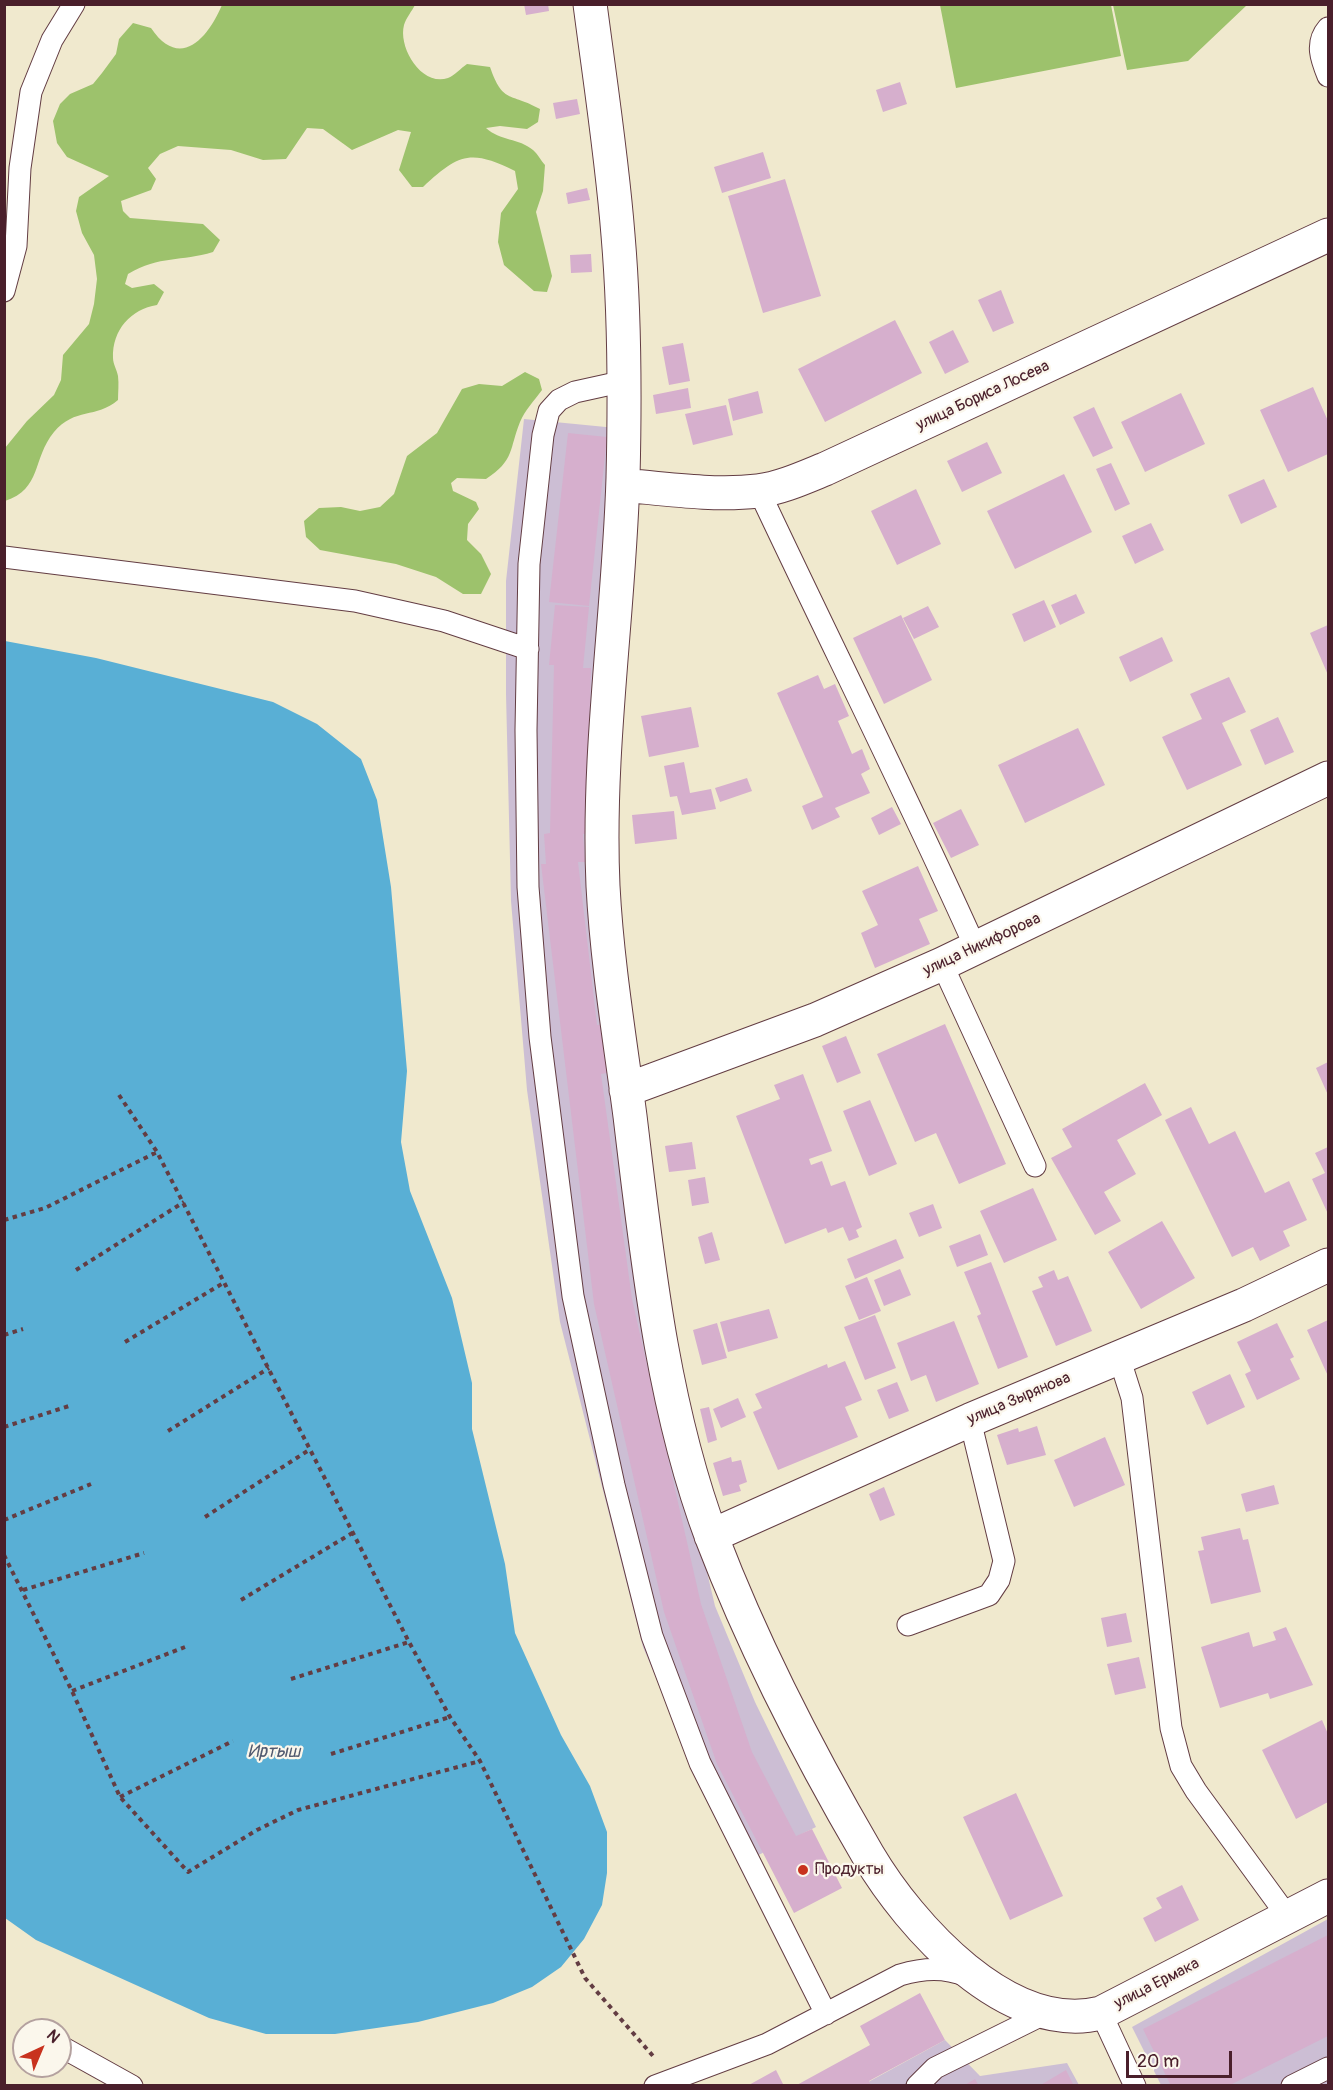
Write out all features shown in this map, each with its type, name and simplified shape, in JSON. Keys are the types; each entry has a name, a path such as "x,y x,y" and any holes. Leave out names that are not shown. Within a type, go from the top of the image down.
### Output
{"street":[{"name":"улица Ермака","path":"590,4 618,232 625,381 623,485 603,808 603,886 645,1242 668,1375 690,1470 711,1536 781,1694 849,1823 885,1884 910,1917 979,1980 1024,2004 1048,2012 1068,2016 1101,2013 1329,1896"},
{"name":"улица Бориса Лосева","path":"623,485 728,492 759,491 786,485 825,470 1329,236"},
{"name":"улица Никифорова","path":"626,1090 815,1020 976,949 1329,778"},
{"name":"улица Зырянова","path":"711,1536 970,1420 1244,1305 1329,1265"}],"lane":[{"path":"4,291 16,246 20,168 30,92 52,40 74,4"},
{"path":"1329,28 1321,37 1320,50 1329,76"},
{"path":"625,381 574,392 559,400 549,411 543,435 529,564 528,649 528,887 540,1037 573,1296 614,1485 652,1636 700,1763 826,2014"},
{"path":"759,491 853,690 922,828 976,949"},
{"path":"4,557 355,601 444,621 528,649"},
{"path":"942,964 1035,1166"},
{"path":"1119,1357 1132,1398 1171,1728 1181,1766 1196,1791 1288,1917"},
{"path":"908,1625 988,1595 999,1580 1004,1561 970,1420"},
{"path":"664,2082 767,2044 900,1975 935,1968 979,1980"},
{"path":"917,2085 935,2068 1048,2012"},
{"path":"1101,2013 1135,2085"},
{"path":"72,2052 132,2085"},
{"path":"1292,2085 1329,2068"}],"path":[{"path":"118,1095 157,1152 409,1642 450,1717 480,1761 585,1978 664,2082"},
{"path":"4,1220 45,1208 157,1152"},
{"path":"76,1270 184,1202"},
{"path":"124,1342 225,1282"},
{"path":"4,1335 23,1329"},
{"path":"168,1431 269,1368"},
{"path":"4,1427 69,1406"},
{"path":"205,1517 309,1450"},
{"path":"4,1520 91,1484"},
{"path":"241,1600 354,1532"},
{"path":"23,1590 144,1553"},
{"path":"4,1555 72,1691 120,1797 188,1872 257,1830 298,1810 480,1761"},
{"path":"291,1679 409,1642"},
{"path":"72,1691 184,1647"},
{"path":"331,1754 450,1717"},
{"path":"120,1797 233,1741"}],"shaded area":[{"path":"524,419 616,428 597,682 641,1292 715,1606 755,1702 816,1827 742,1863 689,1756 643,1647 560,1322 527,1090 511,901 506,581"},
{"path":"1328,1919 1328,2085 1161,2085 1132,2027"},
{"path":"945,2040 980,2076 1067,2063 1079,2085 861,2086"}],"green space":[{"path":"1113,4 1247,5 1188,61 1127,70"},
{"path":"222,5 415,5 405,22 403,34 408,54 421,71 429,77 438,79 450,77 467,64 490,67 503,92 540,109 538,122 527,129 500,126 486,128 497,135 528,146 545,165 543,191 536,212 552,276 547,292 534,291 504,265 498,242 501,213 518,189 515,171 500,164 466,158 446,167 423,187 412,187 399,170 411,132 398,130 352,150 323,129 307,128 286,159 263,160 231,150 178,146 160,154 148,168 156,179 151,190 121,201 123,211 130,218 203,224 220,240 213,252 161,261 128,274 125,284 132,288 154,284 164,292 157,305 131,316 116,338 113,358 118,376 118,400 102,410 78,416 62,424 47,442 31,481 17,496 5,501 5,448 27,421 54,395 61,380 63,355 89,324 94,304 97,279 94,255 82,233 76,211 79,197 109,176 67,157 57,143 53,121 60,104 70,94 93,84 116,54 119,39 133,23 151,28 162,41 172,47 183,48 201,38 209,29"},
{"path":"940,5 1111,5 1121,56 956,88"},
{"path":"525,372 539,379 542,390 522,418 507,460 486,479 457,478 451,483 453,491 476,502 479,509 468,524 467,540 481,554 491,574 481,594 463,594 436,577 396,564 320,550 306,537 304,521 319,508 341,507 360,511 380,507 394,494 407,456 437,433 462,389 479,384 502,386"}],"water":[{"name":"Иртыш","path":"5,641 96,658 273,702 317,724 361,759 377,800 391,887 407,1071 401,1142 410,1191 452,1298 472,1383 472,1429 505,1564 515,1633 561,1735 590,1786 607,1832 607,1873 602,1905 584,1939 561,1967 532,1987 493,2003 418,2022 335,2034 266,2034 209,2018 36,1940 5,1918"}],"building":[{"path":"524,4 548,4 549,11 526,15"},
{"path":"900,82 907,104 883,112 876,90"},
{"path":"577,99 580,114 556,119 553,103"},
{"path":"763,152 771,178 722,193 714,167"},
{"path":"785,179 821,296 763,313 728,196"},
{"path":"587,188 590,200 568,204 566,193"},
{"path":"591,254 592,272 571,273 570,255"},
{"path":"1001,290 1014,323 993,332 978,300"},
{"path":"895,320 922,373 825,422 798,369"},
{"path":"953,330 969,362 945,374 929,342"},
{"path":"683,343 690,381 669,385 662,347"},
{"path":"1313,387 1328,421 1328,454 1288,472 1260,410"},
{"path":"688,388 691,408 656,414 653,395"},
{"path":"758,391 763,413 733,421 728,399"},
{"path":"1181,393 1205,444 1145,472 1121,422"},
{"path":"726,405 733,435 693,445 685,414"},
{"path":"1094,407 1113,448 1093,457 1073,417"},
{"path":"568,433 607,437 589,606 549,602"},
{"path":"987,442 1002,473 962,492 947,461"},
{"path":"1111,463 1130,504 1115,511 1096,469"},
{"path":"1064,474 1092,532 1015,569 987,511"},
{"path":"1264,479 1277,507 1241,524 1228,495"},
{"path":"916,489 941,544 897,565 871,511"},
{"path":"1151,523 1164,550 1135,564 1122,536"},
{"path":"1076,594 1085,613 1060,625 1051,605"},
{"path":"1044,600 1056,627 1024,642 1012,614"},
{"path":"555,605 589,607 583,668 591,668 586,834 583,834 585,862 578,862 597,1025 607,1024 612,1072 601,1074 632,1299 701,1604 752,1752 796,1836 812,1829 842,1888 794,1913 717,1764 664,1612 594,1304 541,864 546,864 544,834 550,833 554,665 549,665"},
{"path":"928,606 939,627 914,639 903,618"},
{"path":"901,615 932,680 884,704 853,638"},
{"path":"1328,625 1328,675 1310,633"},
{"path":"1162,637 1173,661 1130,682 1119,657"},
{"path":"818,675 824,689 835,684 849,716 838,721 852,754 862,749 870,769 861,774 870,793 835,808 840,817 812,830 802,806 823,797 777,693"},
{"path":"1229,677 1246,712 1222,723 1242,765 1187,790 1162,737 1202,719 1190,694"},
{"path":"691,707 699,747 649,757 641,716"},
{"path":"1278,717 1294,752 1265,765 1250,730"},
{"path":"1078,728 1105,785 1025,823 998,765"},
{"path":"684,762 690,793 711,789 716,809 682,815 677,796 670,797 664,766"},
{"path":"747,778 752,791 720,802 715,788"},
{"path":"892,807 901,824 879,835 871,818"},
{"path":"961,809 979,845 951,858 933,823"},
{"path":"674,811 677,839 635,844 632,815"},
{"path":"918,866 938,911 919,919 930,944 875,968 861,933 878,925 862,891"},
{"path":"945,1024 1006,1164 959,1184 936,1133 915,1142 877,1054"},
{"path":"846,1036 861,1073 837,1083 822,1046"},
{"path":"1328,1062 1328,1095 1316,1068"},
{"path":"803,1074 832,1151 809,1159 811,1165 822,1161 831,1186 845,1181 862,1227 856,1230 859,1237 849,1241 843,1227 828,1233 826,1228 785,1244 736,1116 780,1099 774,1085"},
{"path":"1145,1083 1162,1115 1117,1140 1136,1174 1104,1192 1121,1221 1095,1235 1051,1158 1072,1147 1062,1129"},
{"path":"870,1100 897,1164 869,1176 843,1111"},
{"path":"1191,1107 1209,1144 1235,1131 1265,1193 1289,1181 1307,1220 1283,1231 1290,1246 1260,1261 1253,1247 1232,1257 1165,1120"},
{"path":"692,1142 696,1169 669,1172 665,1146"},
{"path":"1328,1147 1328,1214 1312,1179 1325,1173 1315,1153"},
{"path":"705,1177 709,1203 692,1206 688,1180"},
{"path":"1033,1188 1057,1240 1004,1263 980,1211"},
{"path":"933,1204 942,1228 919,1237 909,1213"},
{"path":"1162,1221 1195,1278 1141,1309 1108,1252"},
{"path":"712,1232 720,1260 705,1264 698,1237"},
{"path":"980,1234 988,1255 957,1267 949,1246"},
{"path":"896,1239 904,1258 855,1279 847,1259"},
{"path":"991,1262 1028,1357 998,1369 977,1316 981,1314 964,1272"},
{"path":"900,1269 911,1295 884,1306 874,1280"},
{"path":"1054,1270 1058,1280 1068,1276 1092,1331 1056,1346 1032,1291 1043,1287 1038,1277"},
{"path":"867,1277 881,1311 859,1320 845,1286"},
{"path":"769,1309 778,1338 728,1352 720,1322"},
{"path":"875,1315 896,1368 865,1380 844,1327"},
{"path":"1328,1320 1328,1376 1307,1330"},
{"path":"954,1321 979,1384 936,1402 926,1375 911,1381 897,1343"},
{"path":"717,1323 727,1358 702,1365 693,1330"},
{"path":"1277,1323 1294,1357 1290,1359 1300,1379 1257,1400 1245,1374 1251,1371 1237,1342"},
{"path":"845,1361 862,1400 845,1407 858,1437 778,1470 753,1412 762,1408 755,1394 827,1364 828,1368"},
{"path":"1230,1374 1245,1407 1207,1425 1192,1392"},
{"path":"897,1382 909,1411 889,1419 877,1390"},
{"path":"738,1398 746,1417 721,1428 713,1409"},
{"path":"709,1407 717,1440 708,1443 700,1409"},
{"path":"1037,1426 1046,1455 1007,1465 997,1435 1018,1428 1019,1432"},
{"path":"1105,1437 1125,1485 1074,1507 1054,1460"},
{"path":"731,1457 732,1462 741,1460 747,1482 739,1485 741,1491 723,1496 713,1463"},
{"path":"1274,1485 1279,1504 1246,1512 1241,1494"},
{"path":"884,1487 895,1515 880,1521 869,1494"},
{"path":"1240,1528 1243,1540 1248,1539 1261,1592 1211,1604 1198,1551 1204,1550 1201,1537"},
{"path":"1126,1613 1132,1642 1107,1647 1101,1618"},
{"path":"1286,1627 1313,1685 1270,1699 1268,1693 1220,1708 1201,1647 1249,1632 1253,1647 1276,1640 1273,1632"},
{"path":"1139,1657 1146,1688 1115,1695 1107,1664"},
{"path":"1322,1720 1328,1734 1328,1802 1296,1819 1262,1750"},
{"path":"1016,1793 1063,1896 1010,1920 963,1817"},
{"path":"1182,1885 1199,1920 1155,1942 1143,1918 1162,1908 1156,1898"},
{"path":"1328,1935 1328,2036 1228,2086 1171,2086 1143,2029"},
{"path":"920,1993 945,2040 869,2081 871,2086 795,2086 870,2045 860,2026"},
{"path":"776,2070 784,2086 747,2086"},
{"path":"1066,2070 1074,2086 1039,2086"},
{"path":"975,2079 979,2086 963,2086"}],"place":[{"name":"Продукты","path":"803,1870"}]}
